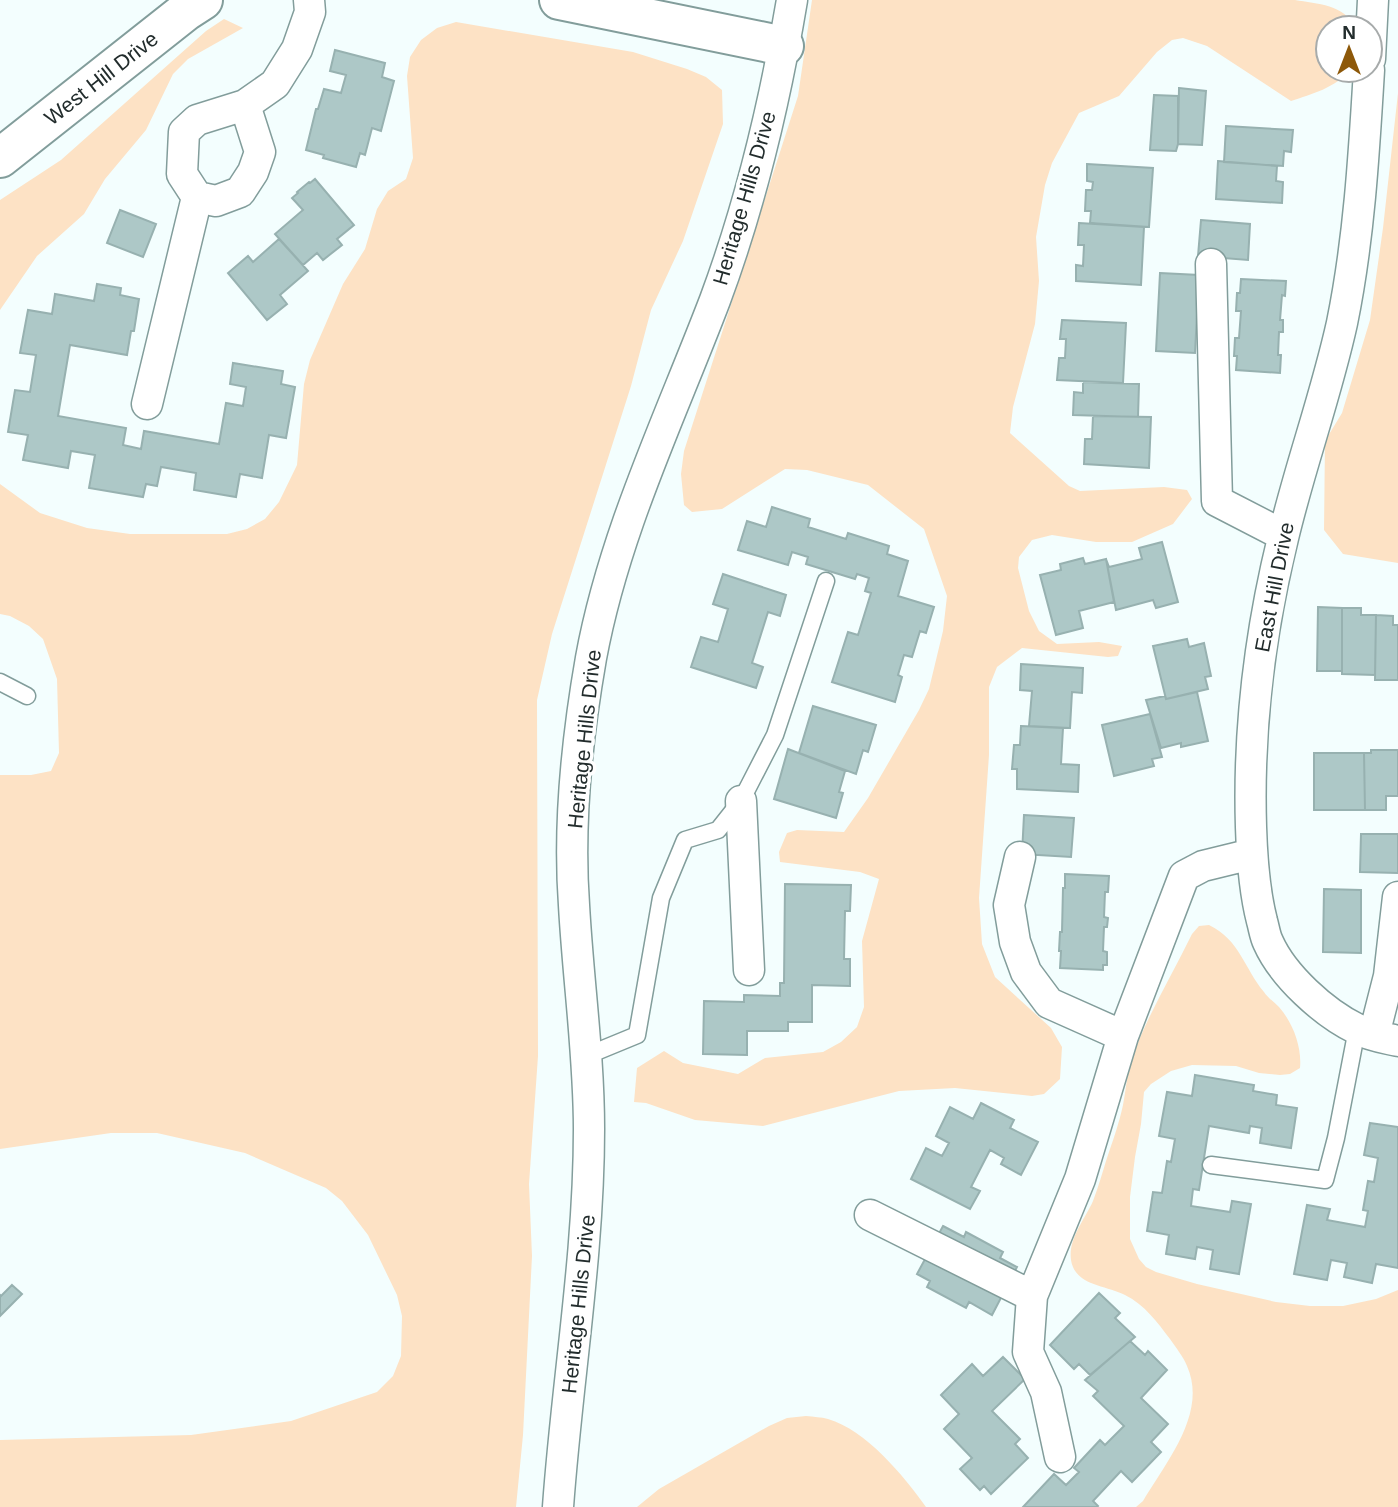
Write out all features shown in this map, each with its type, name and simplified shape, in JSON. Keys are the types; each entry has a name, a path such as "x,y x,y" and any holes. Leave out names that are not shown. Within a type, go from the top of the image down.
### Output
{"street":[{"name":"West Hill Drive","path":"0,158 203,0"},
{"path":"245,105 260,152 253,172 240,192 216,201 197,197 182,174 184,132 197,120 245,105 275,84 296,49 310,12 309,0"},
{"path":"559,0 784,46"},
{"name":"Heritage Hills Drive","path":"558,1507 588,1192 589,1125 573,901 573,822 591,657 609,580 634,504 715,298 744,215 765,132 792,0"},
{"name":"East Hill Drive","path":"1368,84 1361,182 1342,322 1324,397 1283,535 1269,596 1258,674 1250,786 1256,899 1267,941 1289,976 1319,1004 1376,1035"},
{"path":"147,404 197,197"},
{"path":"1211,264 1217,501 1283,535"},
{"path":"741,801 749,970"},
{"path":"1060,1457 1046,1392 1028,1352 1032,1296 1080,1179 1123,1036 1184,876 1203,866 1252,854"},
{"path":"1020,857 1009,905 1015,943 1026,972 1049,1003 1123,1036"},
{"path":"1376,1035 1388,976 1398,897"},
{"path":"870,1215 1032,1296"}],"lane":[{"path":"586,1056 637,1035 660,898 685,840 718,830 741,801 775,735 826,581"},
{"path":"0,682 27,696"},
{"path":"1211,1165 1325,1180 1336,1138 1376,1035"}],"shaded area":[{"path":"812,0 1295,0 1330,6 1344,14 1314,14 1314,84 1333,84 1291,101 1207,46 1183,38 1172,40 1157,52 1119,96 1079,113 1052,163 1045,185 1036,237 1039,281 1035,324 1013,407 1010,433 1069,486 1080,491 1164,487 1187,490 1192,499 1173,524 1132,542 1096,542 1052,535 1032,540 1019,557 1018,568 1029,611 1039,631 1057,644 1099,642 1122,646 1118,656 1108,657 1022,648 997,667 989,687 989,755 979,898 982,944 995,977 1051,1028 1062,1047 1060,1079 1044,1094 1032,1096 955,1088 899,1091 763,1126 695,1120 646,1103 634,1102 637,1068 664,1051 683,1063 738,1074 765,1058 823,1052 841,1042 857,1027 864,1007 862,941 879,879 860,872 780,862 779,852 787,833 797,830 844,832 868,798 929,689 943,631 947,596 924,529 868,485 807,470 785,469 722,509 692,512 684,505 681,474 684,451 798,96"},
{"path":"224,19 243,28 188,59 173,74 146,130 105,179 84,214 37,256 0,310 0,200 61,160 206,31"},
{"path":"456,22 633,52 706,77 722,90 723,124 683,241 651,310 631,386 552,634 537,700 538,1056 529,1184 532,1256 523,1435 516,1507 0,1507 0,1440 191,1435 291,1421 377,1392 393,1376 401,1356 402,1316 397,1295 368,1235 342,1201 326,1188 245,1153 157,1133 111,1133 0,1149 0,775 31,775 51,771 59,753 57,679 43,639 29,626 0,614 0,484 40,513 87,528 130,534 227,534 247,529 265,519 279,502 297,465 304,384 310,360 343,284 365,249 377,209 388,191 406,179 413,158 407,76 410,57 421,40 437,28"},
{"path":"1398,93 1398,563 1343,554 1324,530 1325,441 1342,413 1370,320"},
{"path":"1209,925 1235,946 1257,983 1288,1020 1298,1044 1300,1068 1290,1074 1280,1075 1259,1073 1236,1066 1192,1065 1171,1071 1151,1084 1144,1092 1135,1157 1130,1197 1130,1239 1139,1259 1146,1267 1156,1272 1276,1302 1343,1306 1376,1299 1398,1290 1398,1507 1136,1507 1143,1501 1182,1436 1192,1401 1192,1384 1184,1359 1150,1314 1125,1295 1092,1284 1078,1275 1071,1260 1072,1244 1093,1201 1123,1105 1130,1064 1138,1042 1192,934 1199,926"},
{"path":"806,1416 828,1419 856,1433 895,1468 926,1507 637,1507 659,1489 769,1426 787,1418"}],"building":[{"path":"335,50 385,63 382,77 394,81 381,131 372,128 365,155 360,153 356,167 323,158 324,155 306,150 324,89 341,93 346,75 330,71"},
{"path":"1179,88 1206,91 1202,145 1178,144"},
{"path":"1154,95 1178,96 1176,151 1150,150"},
{"path":"1226,126 1293,130 1291,152 1284,151 1283,166 1224,162"},
{"path":"1218,161 1277,166 1276,181 1283,182 1282,203 1216,199"},
{"path":"1087,164 1153,168 1149,227 1090,223 1091,211 1085,211 1086,190 1092,190 1093,182 1087,181"},
{"path":"315,179 354,225 337,239 342,245 323,260 317,253 303,265 275,234 303,210 292,198"},
{"path":"120,210 156,224 143,257 107,243"},
{"path":"1201,220 1250,224 1248,260 1198,256"},
{"path":"1079,223 1144,227 1141,285 1076,281 1076,265 1083,266 1084,245 1078,245"},
{"path":"279,239 308,271 280,295 287,304 267,320 228,273 248,256 253,262"},
{"path":"1160,273 1199,275 1195,353 1156,351"},
{"path":"1241,279 1286,281 1280,320 1283,320 1283,332 1279,332 1280,373 1236,370 1235,338 1239,338 1241,311 1236,311"},
{"path":"97,284 121,288 120,295 139,299 127,355 70,345 58,416 126,428 123,445 141,449 144,431 219,444 226,403 243,406 246,387 230,384 233,363 283,371 281,384 295,387 286,438 269,435 262,478 240,474 236,497 194,490 196,473 161,467 157,486 146,484 143,497 89,488 95,455 71,451 68,468 23,460 28,435 8,432 15,390 30,392 36,355 20,353 28,310 52,314 55,294 94,301"},
{"path":"1062,320 1126,323 1123,383 1057,380 1059,358 1065,358 1066,339 1060,339"},
{"path":"1083,382 1139,384 1138,417 1073,415 1074,392 1083,393"},
{"path":"1093,416 1151,417 1149,468 1084,464 1085,439 1092,439"},
{"path":"772,507 810,519 808,527 846,539 848,533 889,546 887,554 908,561 898,596 934,607 926,633 920,631 912,657 904,655 898,675 902,677 895,702 832,682 848,632 858,635 871,593 865,591 869,578 857,574 855,579 806,564 808,557 792,552 788,565 738,550 747,521 766,527"},
{"path":"1162,542 1178,602 1156,608 1153,600 1116,610 1106,559 1109,567 1142,559 1139,548"},
{"path":"1083,558 1085,564 1106,559 1114,602 1079,611 1083,628 1056,635 1040,575 1061,570 1060,564"},
{"path":"723,574 786,595 780,616 768,612 752,663 763,667 756,688 691,667 701,637 718,642 728,609 713,604"},
{"path":"1318,607 1342,608 1342,671 1317,671"},
{"path":"1342,608 1361,608 1361,615 1376,615 1375,675 1342,674"},
{"path":"1376,615 1393,616 1393,625 1398,625 1398,680 1375,680"},
{"path":"1187,639 1189,647 1204,643 1211,676 1205,677 1208,689 1166,699 1153,646"},
{"path":"1021,664 1083,668 1082,693 1072,692 1070,728 1029,726 1032,691 1020,690"},
{"path":"1197,692 1208,741 1161,748 1146,700 1165,696 1166,699"},
{"path":"813,706 876,725 868,752 863,750 856,774 799,753"},
{"path":"1150,714 1162,757 1152,759 1154,766 1114,776 1102,725"},
{"path":"1021,726 1063,728 1061,764 1079,765 1078,792 1017,789 1017,769 1012,769 1014,745 1020,745"},
{"path":"788,749 845,771 839,792 843,793 836,818 774,799"},
{"path":"1371,750 1398,750 1398,796 1386,796 1386,810 1365,810 1364,753 1371,753"},
{"path":"1314,753 1364,753 1365,810 1314,810"},
{"path":"1024,815 1074,818 1071,857 1022,854"},
{"path":"1361,834 1398,834 1398,873 1360,872"},
{"path":"1065,874 1109,876 1108,892 1105,892 1104,917 1108,918 1107,927 1104,927 1103,951 1107,952 1107,965 1103,965 1103,970 1060,968"},
{"path":"785,884 851,885 850,911 845,911 844,959 850,959 850,986 812,985 812,1022 788,1022 788,1031 747,1031 747,1055 703,1054 704,1001 744,1002 744,995 780,996 780,983 784,983"},
{"path":"1324,889 1361,890 1361,953 1323,952"},
{"path":"1195,1075 1254,1085 1253,1091 1277,1095 1276,1105 1297,1108 1291,1148 1260,1143 1262,1128 1250,1126 1249,1133 1209,1126 1199,1190 1193,1189 1191,1206 1230,1212 1232,1201 1251,1204 1239,1274 1210,1269 1213,1250 1197,1247 1195,1259 1166,1254 1169,1235 1147,1231 1153,1192 1162,1193 1167,1161 1171,1162 1175,1139 1159,1136 1167,1092 1192,1096"},
{"path":"981,1103 1014,1120 1010,1128 1038,1142 1021,1175 1001,1164 1004,1158 990,1150 971,1187 980,1191 970,1209 911,1179 926,1148 942,1156 949,1143 936,1136 950,1107 973,1119"},
{"path":"1370,1123 1398,1127 1398,1268 1376,1264 1372,1283 1344,1277 1347,1263 1331,1260 1327,1280 1294,1274 1307,1205 1330,1209 1327,1220 1365,1227 1368,1211 1363,1210 1368,1181 1374,1182 1378,1158 1364,1155"},
{"path":"943,1226 964,1237 966,1232 1003,1252 1000,1258 1017,1267 992,1315 969,1302 966,1308 927,1287 930,1281 917,1274"},
{"path":"12,1285 22,1294 0,1316 0,1295"},
{"path":"1099,1293 1120,1313 1115,1318 1135,1337 1090,1375 1079,1364 1074,1369 1050,1345"},
{"path":"1130,1341 1145,1355 1148,1351 1167,1370 1141,1398 1168,1424 1151,1442 1161,1452 1132,1482 1121,1471 1093,1501 1097,1507 1023,1507 1054,1474 1066,1485 1079,1472 1074,1468 1100,1440 1105,1445 1124,1426 1093,1396 1098,1391 1085,1380"},
{"path":"1003,1357 1025,1379 992,1411 1020,1439 1015,1444 1028,1458 991,1494 984,1486 980,1490 960,1469 972,1458 944,1429 959,1414 941,1395 972,1364 983,1376"}]}
